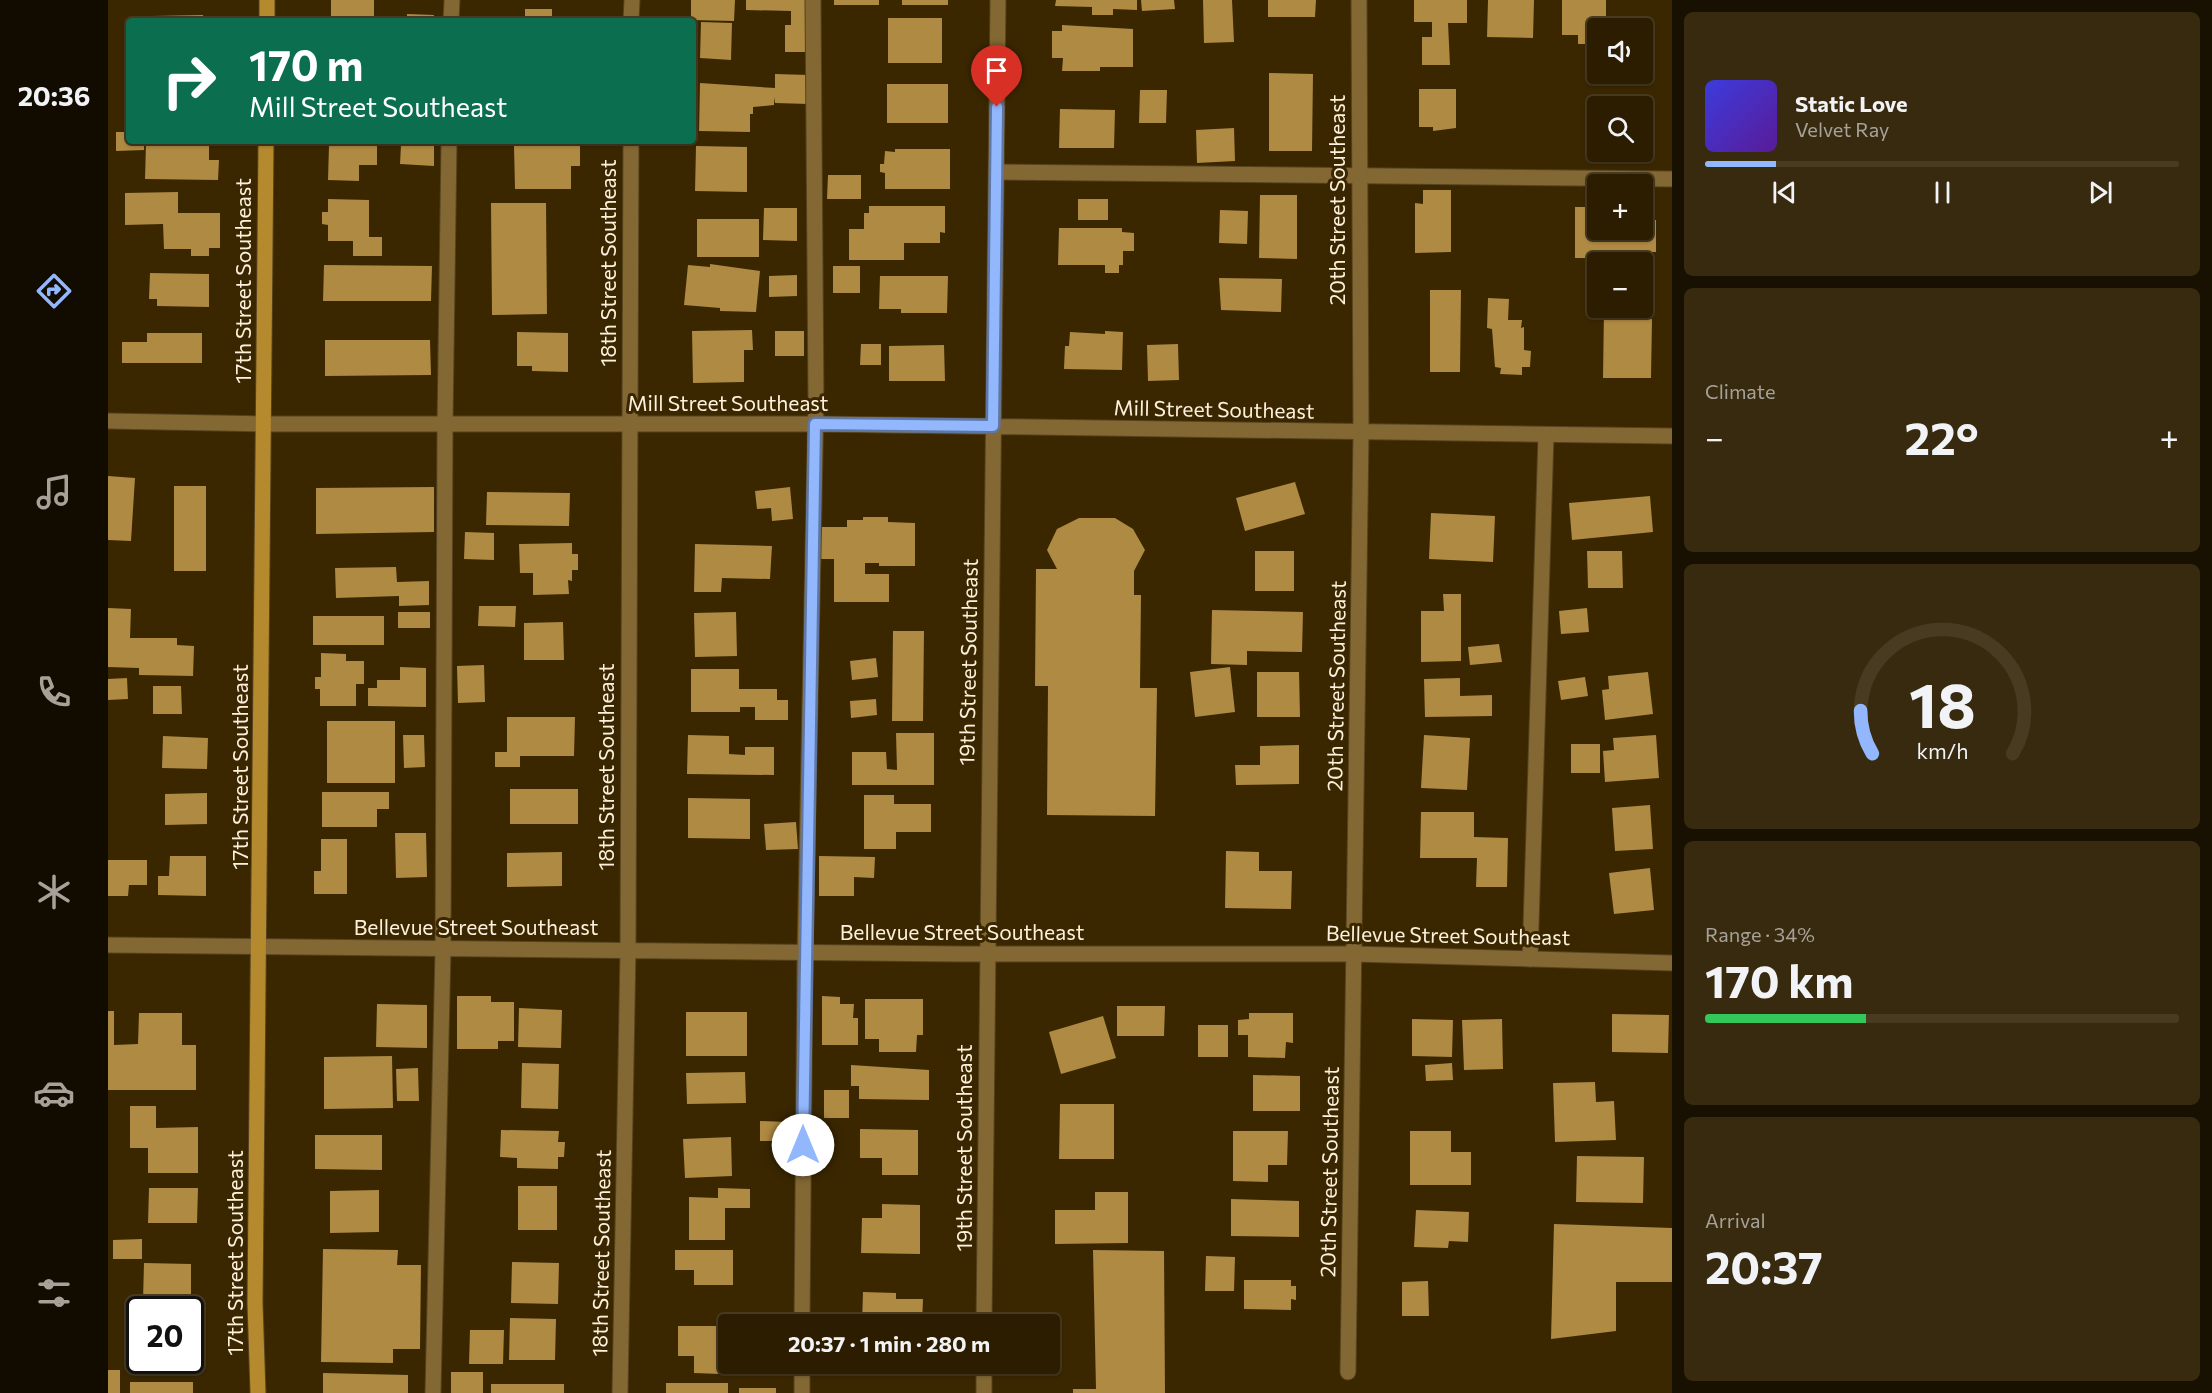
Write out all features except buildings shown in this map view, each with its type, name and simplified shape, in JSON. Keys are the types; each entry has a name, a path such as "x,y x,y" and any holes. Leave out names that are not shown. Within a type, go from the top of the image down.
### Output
{"main road":[{"path":"267,0 267,18"},
{"name":"17th Street Southeast","path":"258,1393 255,1303 261,947 266,144"}],"street":[{"path":"451,18 452,0"},
{"path":"632,0 632,18"},
{"path":"802,1314 805,953 815,424 813,0"},
{"name":"19th Street Southeast","path":"984,1314 998,0"},
{"name":"20th Street Southeast","path":"1348,1372 1361,434 1359,0"},
{"path":"434,1393 443,950 445,425 449,144"},
{"name":"18th Street Southeast","path":"620,1393 628,950 631,144"},
{"path":"997,172 1672,179"},
{"name":"Mill Street Southeast","path":"108,421 445,425 815,424 1361,434 1672,436"},
{"path":"1530,959 1546,435"},
{"name":"Bellevue Street Southeast","path":"108,945 805,953 1354,954 1672,963"},
{"path":"802,1374 802,1393"},
{"path":"984,1374 984,1393"}],"route":[{"path":"803,1145 804,970 815,424 993,426 997,107"}]}
